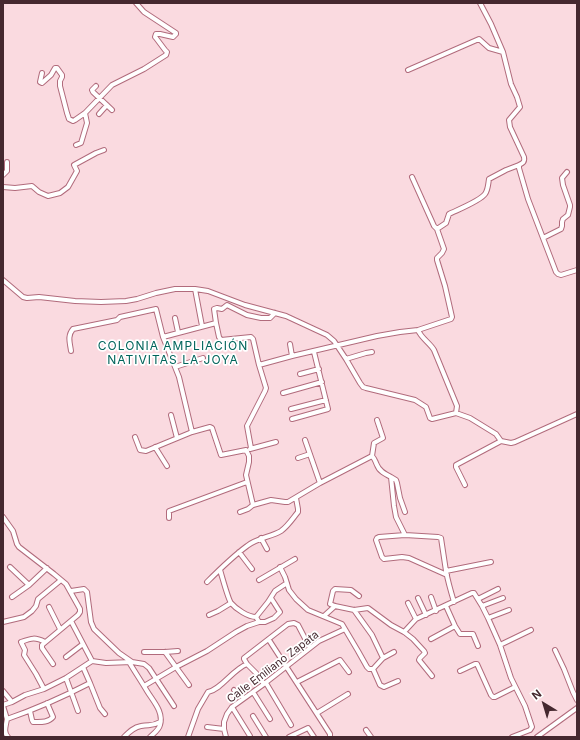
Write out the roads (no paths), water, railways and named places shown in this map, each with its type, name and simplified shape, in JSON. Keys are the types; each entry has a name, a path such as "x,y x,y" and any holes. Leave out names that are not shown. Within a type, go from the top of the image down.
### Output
{"street":[{"path":"42,73 40,82 42,83 51,75 55,68 59,70 62,77 60,86 67,113 69,119 75,120 85,113 112,85 144,69 166,55 166,50 155,37 156,34 175,36 176,33 144,12 136,3"},
{"path":"437,229 446,223 449,214 478,200 484,195 488,189 489,179 506,170 523,164 524,162 524,157 510,127 509,120 520,106 510,84 503,52 480,3"},
{"path":"408,70 479,39 489,48 503,52"},
{"path":"96,86 92,91 112,110"},
{"path":"99,114 107,105"},
{"path":"76,145 81,143 87,123 85,113"},
{"path":"3,187 15,188 32,186 39,192 48,196 60,193 68,187 77,171 74,166 96,152 104,150"},
{"path":"3,175 7,172 7,162"},
{"path":"519,165 519,172 528,199 556,272 561,275 577,270"},
{"path":"543,238 561,229 563,219 568,215 570,205 562,178 567,172"},
{"path":"259,365 292,356 400,332 418,330 452,317 437,260 444,249 437,229 434,226 412,177"},
{"path":"3,280 23,297 27,298 39,296 75,301 114,302 138,299 175,289 196,289 208,291 245,305 286,316 323,332 330,337 346,358 360,383 366,388 415,400 426,407 430,418 432,419 456,413 470,418 496,434 501,441"},
{"path":"196,289 202,326"},
{"path":"251,448 247,426 266,388 253,339 250,337 221,340 219,338 214,310 217,308 222,309 227,305 246,315 254,317 272,318 275,313"},
{"path":"71,351 69,337 72,329 117,320 120,317 155,309 157,310 163,337 175,367 186,403 192,432"},
{"path":"175,318 178,332"},
{"path":"163,337 216,323"},
{"path":"418,330 420,335 431,345 434,350 457,406 456,413"},
{"path":"290,344 292,356"},
{"path":"292,419 328,409 314,352"},
{"path":"346,358 372,352"},
{"path":"175,367 203,358"},
{"path":"300,374 319,370"},
{"path":"284,393 322,382"},
{"path":"291,409 326,400"},
{"path":"464,485 456,465 501,441 511,443 515,442 577,414"},
{"path":"171,415 177,438"},
{"path":"377,420 383,438 374,444 372,456 380,470 396,480 400,498 406,512"},
{"path":"135,437 140,450 146,451 192,432 210,427 212,428 221,455 276,442"},
{"path":"305,440 320,483"},
{"path":"155,447 167,466"},
{"path":"246,450 249,456 246,472 247,482 253,505"},
{"path":"298,458 310,454"},
{"path":"240,512 253,505 271,500 285,502 296,498 320,483 372,456"},
{"path":"390,477 396,517 405,535"},
{"path":"169,518 169,511 247,482"},
{"path":"207,582 220,570 224,564 248,545 261,538 277,533 287,526 298,512 296,498"},
{"path":"3,517 13,531 17,544 66,584 80,609 80,612 42,644 42,648 53,664"},
{"path":"454,602 446,573 441,538 405,535 376,538 384,559 402,557 409,558 446,573 491,562"},
{"path":"261,538 267,549"},
{"path":"239,552 252,569"},
{"path":"259,580 295,559"},
{"path":"10,567 29,585"},
{"path":"280,567 284,572 291,594 308,610 342,624 367,668 373,669"},
{"path":"12,597 29,585 47,568"},
{"path":"220,570 231,603 252,617 256,616 275,591 287,583"},
{"path":"3,622 24,617 36,606 38,599 62,580"},
{"path":"359,596 351,590 335,589 330,604 354,610 368,608 391,625 404,632 413,639 425,653 419,660 432,676"},
{"path":"478,598 498,589"},
{"path":"71,591 86,590 94,629 130,662 158,708 160,722 159,727 150,737"},
{"path":"404,632 416,619 474,593 478,598 500,645 514,687 525,706 532,727 530,730 512,737"},
{"path":"431,597 436,611"},
{"path":"144,686 208,651 247,626 259,622 266,622 274,618 280,612 271,598"},
{"path":"418,598 426,615"},
{"path":"482,606 502,598"},
{"path":"209,615 231,603"},
{"path":"408,603 416,619"},
{"path":"324,616 335,606"},
{"path":"446,606 460,634 474,634 478,646"},
{"path":"49,607 60,629"},
{"path":"354,610 372,634 383,658"},
{"path":"488,618 510,610"},
{"path":"256,616 259,622"},
{"path":"70,621 92,661"},
{"path":"291,725 265,684 247,664 244,658 288,624 294,623 298,625 310,648"},
{"path":"431,639 455,626"},
{"name":"Calle Emiliano Zapata","path":"224,729 224,722 232,707 265,684 319,641 345,629"},
{"path":"500,645 531,630"},
{"path":"44,689 24,655 25,650 21,642 32,638 38,638 45,642"},
{"path":"269,640 317,713 330,734 330,737"},
{"path":"66,657 83,644"},
{"path":"555,650 577,700"},
{"path":"144,652 178,651"},
{"path":"165,652 189,685"},
{"path":"373,669 383,658 394,652"},
{"path":"297,682 340,660 349,672"},
{"path":"8,737 5,734 7,719 3,706 66,678 92,661 144,664 147,666 174,706"},
{"path":"188,737 198,709 208,692 214,690 239,668 247,664"},
{"path":"460,671 477,664 493,697 514,687"},
{"path":"83,667 100,708 105,714"},
{"path":"373,669 380,685 384,687 398,681"},
{"path":"66,678 78,711"},
{"path":"7,719 30,711 90,683"},
{"path":"234,690 244,698"},
{"path":"3,691 12,702"},
{"path":"254,692 270,719"},
{"path":"317,713 348,694"},
{"path":"30,711 34,722 44,723 51,720 53,717 47,703"},
{"path":"232,707 250,736"},
{"path":"537,737 577,708"},
{"path":"253,716 266,737"},
{"path":"124,737 142,725 154,725 160,722"},
{"path":"207,727 224,729 226,737"},
{"path":"289,737 308,728 314,737"},
{"path":"366,730 371,737"}],"district":[{"name":"COLONIA AMPLIACIÓN NATIVITAS LA JOYA","path":"173,353"}]}
